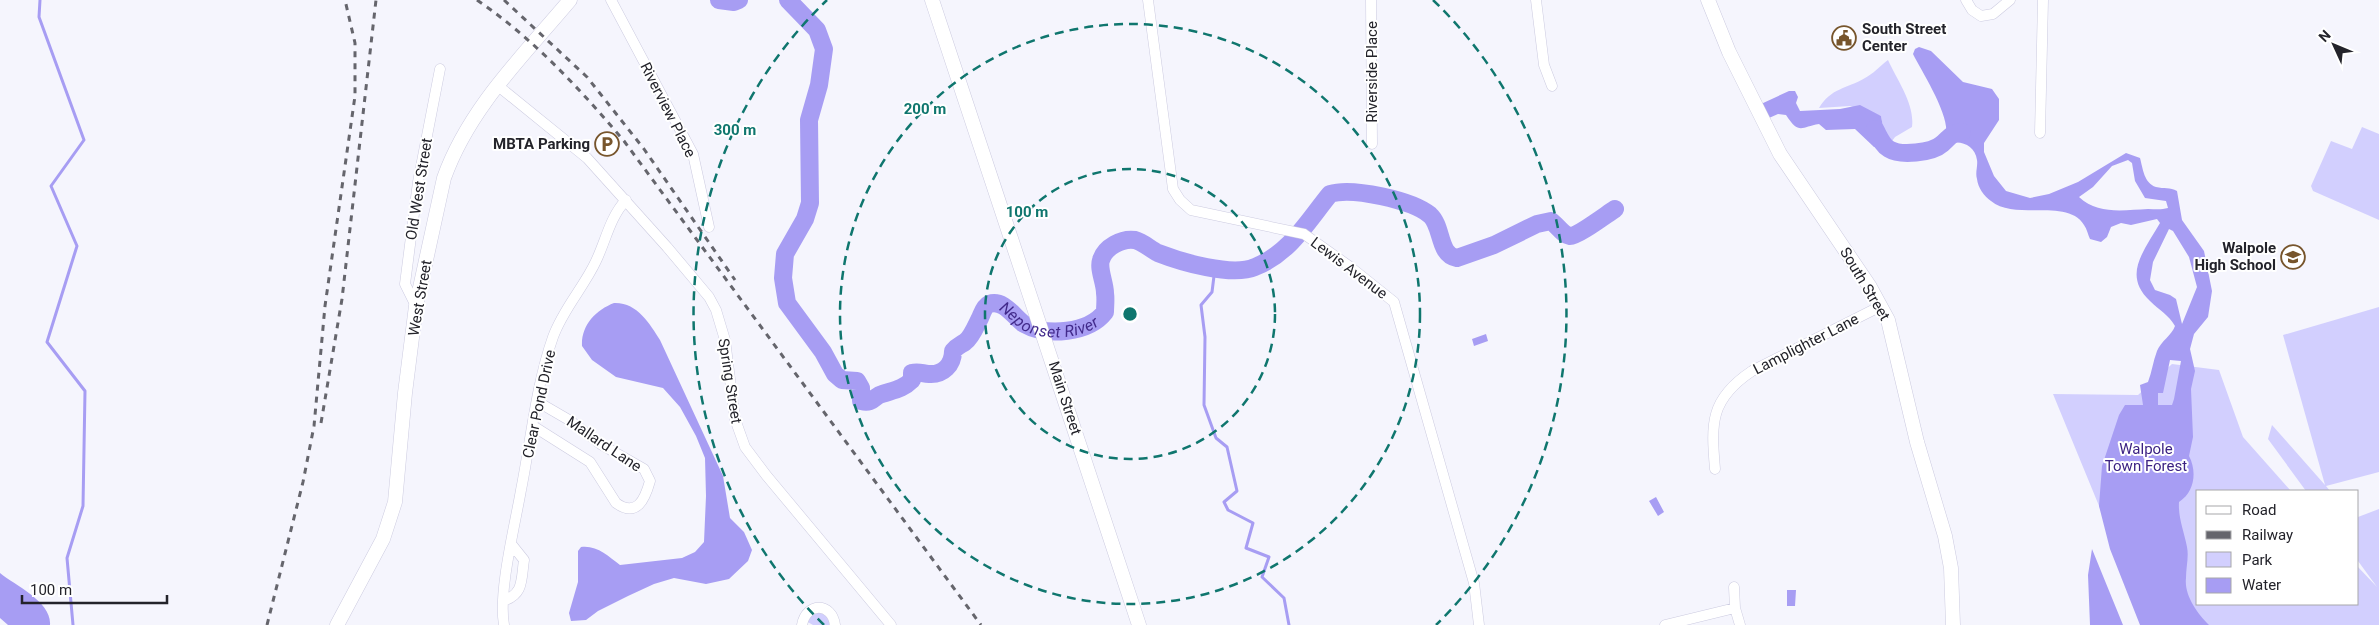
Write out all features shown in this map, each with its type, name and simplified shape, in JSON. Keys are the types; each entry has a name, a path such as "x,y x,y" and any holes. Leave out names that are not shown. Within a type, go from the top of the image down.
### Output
{"street":[{"name":"West Street","path":"337,625 382,539 394,502 404,393 416,306 444,178 471,120 498,84 570,0"},
{"name":"Riverview Place","path":"611,0 693,154 709,227"},
{"name":"Main Street","path":"932,0 1140,625"},
{"name":"Lewis Avenue","path":"1148,0 1173,190 1180,200 1191,210 1299,233 1349,266 1394,302 1474,583 1479,625"},
{"name":"Riverside Place","path":"1371,0 1372,144"},
{"path":"1536,0 1544,65 1552,86"},
{"name":"South Street","path":"1708,0 1729,52 1780,154 1881,306 1893,334 1916,442 1945,536 1950,568 1952,625"},
{"path":"1966,0 1972,10 1981,16 1993,14 2010,0"},
{"path":"2040,133 2043,0"},
{"name":"Old West Street","path":"416,306 406,284 418,182 440,69"},
{"name":"Spring Street","path":"498,84 587,158 697,281 716,310 728,358 735,419 745,446 766,475 891,625"},
{"name":"Clear Pond Drive","path":"504,625 503,601 512,544 546,363 558,326 596,262 613,220 626,200"},
{"name":"Lamplighter Lane","path":"1715,470 1712,435 1714,422 1724,396 1734,385 1752,371 1881,306"},
{"name":"Mallard Lane","path":"533,426 590,462 616,503 621,507 627,510 637,507 645,496 650,481 644,469 602,445 569,420 538,402"},
{"path":"503,601 513,598 519,592 524,560 512,544"},
{"path":"1734,587 1735,608 1740,625"},
{"path":"802,625 808,611 816,607 823,607 833,615 835,625"},
{"path":"1665,625 1735,608"}],"green space":[{"path":"1888,60 1908,101 1911,110 1912,127 1895,137 1887,148 1881,116 1850,106 1819,108 1829,96 1868,76"},
{"path":"2362,127 2379,134 2379,220 2313,191 2311,186 2331,141 2352,149"},
{"path":"2379,307 2379,472 2326,486 2329,490 2305,490 2268,439 2272,425 2325,485 2283,335"},
{"name":"Walpole Town Forest","path":"2172,364 2219,370 2243,437 2290,490 2196,490 2196,605 2359,605 2359,568 2377,587 2359,562 2359,517 2379,509 2379,625 2148,625 2053,394 2138,395"},
{"path":"811,612 824,613 829,618 829,625 813,625 806,621"}],"water":[{"path":"1919,47 1931,51 1963,82 1992,89 1999,99 1999,120 1984,143 1984,152 1994,176 2006,191 2030,198 2049,194 2078,182 2126,153 2140,158 2145,175 2152,185 2177,191 2182,220 2204,251 2212,291 2208,317 2194,334 2190,349 2195,371 2191,389 2193,437 2189,456 2194,475 2188,493 2179,502 2180,519 2188,551 2187,591 2196,609 2209,625 2140,625 2110,549 2099,506 2102,466 2119,415 2125,405 2143,405 2140,385 2148,382 2157,351 2175,326 2150,301 2138,282 2138,263 2160,223 2157,219 2131,225 2121,223 2111,227 2107,237 2101,242 2090,239 2084,225 2076,217 2066,213 2013,209 2001,207 1991,201 1979,186 1976,174 1976,154 1973,150 1969,146 1960,143 1945,146 1941,140 1946,135 1944,116 1913,54 1915,49","holes":["2128,160 2132,163 2135,181 2145,198 2166,201 2168,208 2103,209 2094,207 2079,197 2093,187 2112,166","2169,229 2173,231 2189,257 2197,287 2182,324 2176,299 2155,290 2150,280 2153,262","2170,360 2181,361 2172,405 2158,405 2158,393 2163,393"]},
{"path":"1789,91 1795,91 1798,97 1796,103 1800,111 1840,109 1860,105 1881,116 1887,148 1874,147 1855,129 1826,130 1819,124 1801,128 1794,125 1786,115 1778,114 1769,118 1761,104"},
{"path":"614,303 629,306 636,310 647,321 660,340 723,476 730,518 744,532 752,550 748,561 729,579 706,584 674,578 654,584 628,596 598,611 586,620 571,621 569,613 578,582 578,551 581,547 597,549 620,565 682,558 695,552 704,542 705,458 696,436 680,407 663,388 616,377 592,360 582,346 584,331 591,319 601,310"},
{"path":"1486,334 1488,341 1474,346 1472,339"},
{"path":"1656,497 1664,512 1658,516 1649,501"},
{"path":"2092,549 2123,625 2090,625 2088,575"},
{"path":"0,573 39,602 49,617 50,625 8,625 0,618"},
{"path":"1787,590 1796,590 1795,606 1787,606"}],"waterway":[{"path":"40,0 39,17 84,140 51,186 77,246 47,342 85,391 83,506 67,558 73,625"},
{"name":"Neponset River","path":"719,0 734,2 739,0"},
{"name":"Neponset River","path":"788,0 817,30 824,49 819,85 809,120 810,203 805,219 785,254 783,278 787,303 823,352 835,374 842,380 857,381 861,388 861,401 871,401 879,395 898,389 912,380 912,373 934,374 943,371 949,365 953,351 971,335 984,309 989,304 994,303 1004,306 1024,324 1044,331 1067,331 1089,325 1105,312 1105,289 1100,268 1103,255 1110,247 1125,240 1138,241 1158,253 1193,264 1220,269 1245,270 1255,267 1278,254 1297,236 1330,194 1352,192 1381,196 1410,204 1430,215 1437,226 1447,252 1457,258 1494,245 1537,224 1551,221 1565,234 1574,235 1615,209"},
{"name":"Neponset River","path":"1875,129 1889,149 1908,153 1931,150 1942,144 1953,134 1962,132"},
{"path":"1215,268 1212,292 1201,305 1205,337 1204,405 1216,438 1227,447 1237,491 1224,502 1228,510 1253,523 1246,548 1269,557 1262,577 1284,598 1289,625"}],"railway":[{"path":"267,625 303,482 314,426 325,306 355,96 355,43 345,0"},
{"path":"321,423 342,299 376,0"},
{"path":"477,0 537,48 624,141 981,625"},
{"path":"504,0 587,77 644,149 735,280"}],"place":[{"name":"South Street Center","path":"1844,38"},
{"name":"MBTA Parking","path":"607,144"},
{"name":"Walpole High School","path":"2293,257"}]}
